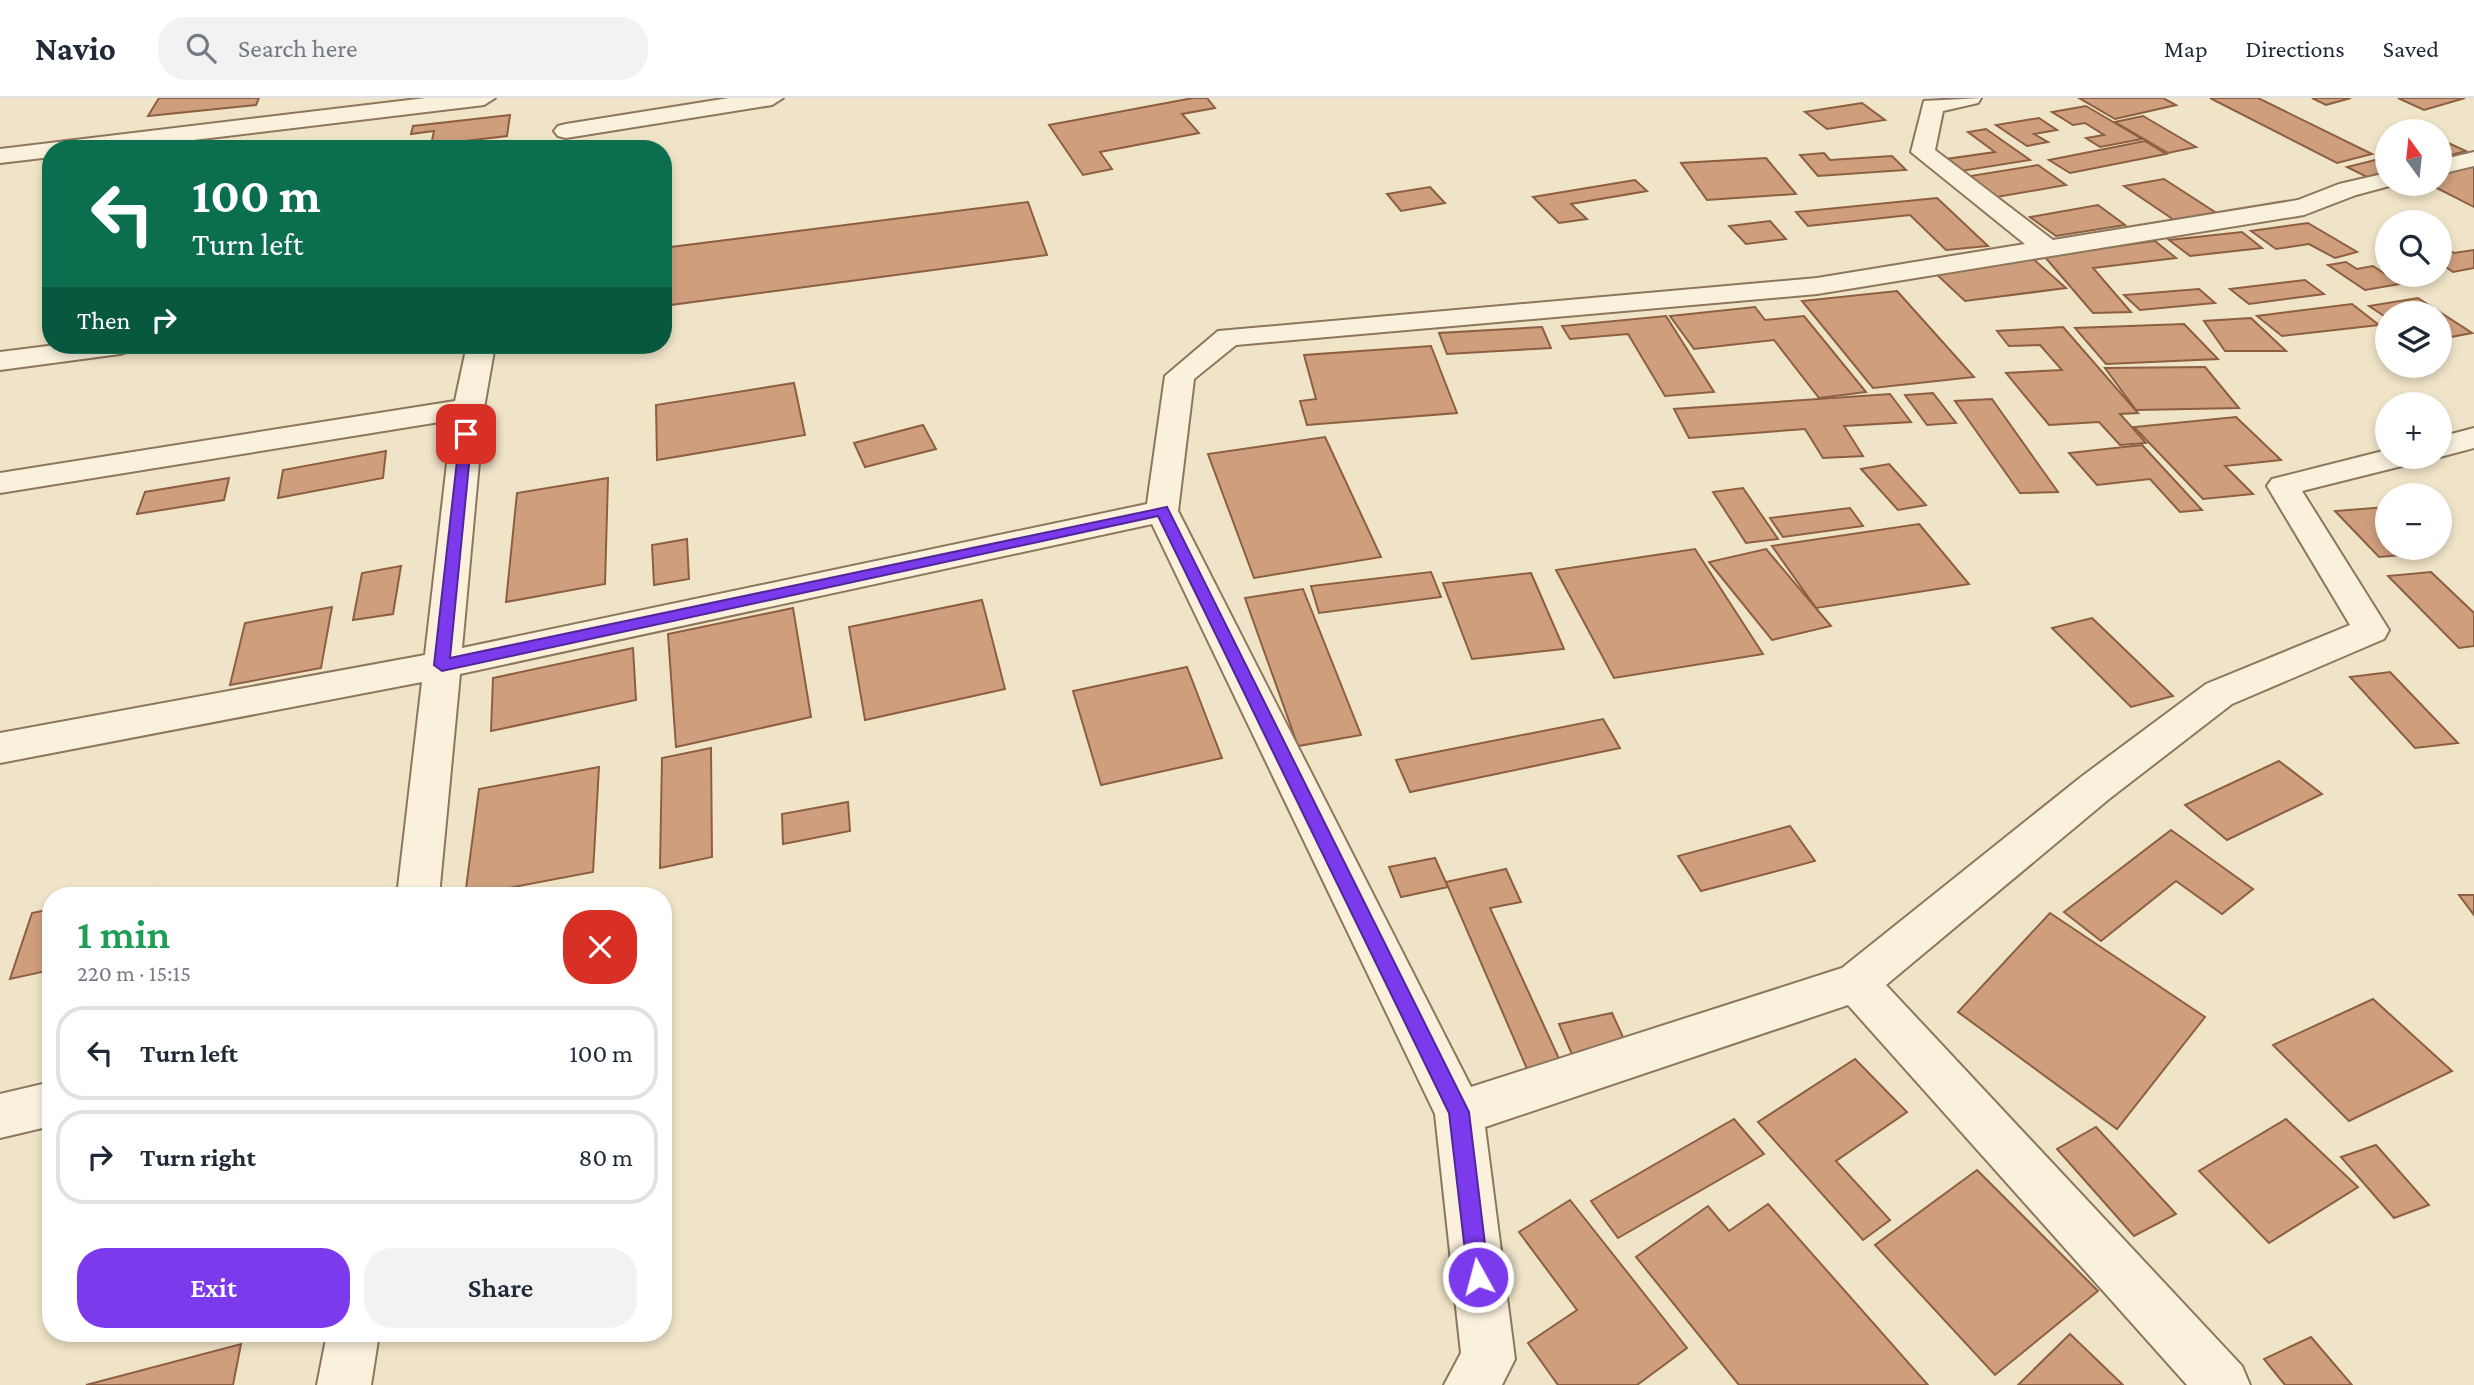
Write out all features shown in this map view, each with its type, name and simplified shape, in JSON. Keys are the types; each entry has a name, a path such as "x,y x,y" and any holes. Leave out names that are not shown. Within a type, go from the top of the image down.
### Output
{"street":[{"path":"132,140 484,98"},
{"path":"565,130 772,98"},
{"path":"1970,98 1933,106 1923,152 2048,249"},
{"path":"0,156 42,151"},
{"path":"2452,164 2474,159"},
{"path":"1471,1385 1488,1359 1459,1112 1162,510 1180,376 1227,337 1817,286 2304,207 2348,189 2375,183"},
{"path":"0,361 52,354"},
{"path":"419,887 469,408 479,354"},
{"path":"0,483 469,408"},
{"path":"2452,444 2474,438"},
{"path":"1459,1112 1856,983 2095,788 2219,694 2371,630 2283,486 2375,463"},
{"path":"0,748 442,665 1162,510"},
{"path":"1856,983 2222,1385"},
{"path":"0,1116 42,1106"},
{"path":"344,1385 352,1342"}],"building":[{"path":"159,98 259,98 256,105 148,116"},
{"path":"1193,98 1207,98 1215,108 1182,114 1199,133 1100,152 1112,169 1083,175 1049,125"},
{"path":"2079,98 2163,98 2176,105 2115,119"},
{"path":"2210,98 2258,98 2372,154 2337,163"},
{"path":"2312,98 2351,98 2326,105"},
{"path":"2398,98 2465,98 2424,110"},
{"path":"1862,103 1885,120 1827,129 1805,112"},
{"path":"2086,106 2142,139 2100,147 2086,138 2104,135 2085,123 2073,125 2052,112"},
{"path":"510,115 507,136 473,140 432,140 434,131 411,134 413,126"},
{"path":"2143,116 2196,147 2168,153 2115,122"},
{"path":"2039,118 2057,130 2034,134 2048,142 2027,146 1996,125"},
{"path":"1986,129 2030,160 1961,171 1946,159 1995,152 1968,132"},
{"path":"2145,141 2166,154 2070,173 2049,160"},
{"path":"2452,145 2466,151 2452,155"},
{"path":"1824,153 1830,160 1892,156 1906,170 1818,176 1800,155"},
{"path":"1766,158 1796,194 1707,200 1681,163"},
{"path":"2375,160 2375,175 2367,177 2347,167"},
{"path":"2038,165 2066,185 1991,198 1964,177"},
{"path":"2474,165 2474,207 2452,196 2452,170"},
{"path":"2164,179 2218,214 2177,222 2124,186"},
{"path":"1635,180 1647,191 1571,204 1587,219 1559,223 1533,197"},
{"path":"1430,187 1445,203 1401,211 1387,194"},
{"path":"1937,198 1988,246 1946,250 1910,215 1808,226 1796,212"},
{"path":"1028,202 1047,255 672,305 672,247"},
{"path":"2098,205 2125,225 2056,236 2030,217"},
{"path":"1770,221 1786,239 1746,244 1729,226"},
{"path":"2308,223 2357,252 2335,258 2309,244 2276,249 2251,231"},
{"path":"2242,232 2262,248 2190,256 2169,240"},
{"path":"2155,241 2176,258 2093,268 2131,312 2093,313 2044,256"},
{"path":"2474,250 2474,268 2453,272 2452,252"},
{"path":"2032,258 2066,288 1965,301 1933,271"},
{"path":"2346,262 2357,269 2373,266 2375,287 2382,287 2365,290 2328,265"},
{"path":"2305,280 2324,294 2249,304 2230,289"},
{"path":"2199,289 2215,303 2140,310 2124,295"},
{"path":"1897,291 1974,377 1873,388 1802,301"},
{"path":"2418,298 2423,301 2400,301"},
{"path":"2352,304 2375,322 2375,325 2282,336 2257,316"},
{"path":"1755,307 1765,320 1804,316 1866,392 1819,398 1774,340 1694,349 1670,316"},
{"path":"1666,316 1714,392 1665,396 1628,334 1570,339 1562,326"},
{"path":"2251,318 2286,351 2225,351 2204,321"},
{"path":"2452,320 2472,333 2452,337"},
{"path":"2184,324 2218,359 2106,364 2075,328"},
{"path":"1542,327 1551,348 1447,354 1439,333"},
{"path":"2063,327 2138,413 2120,414 2146,443 2120,445 2099,422 2049,425 2006,373 2062,370 2040,345 2009,346 1997,331"},
{"path":"1431,346 1457,413 1307,425 1300,401 1316,399 1304,355"},
{"path":"2205,367 2239,408 2136,410 2105,368"},
{"path":"794,383 805,435 657,460 656,405"},
{"path":"1933,393 1956,423 1927,425 1905,395"},
{"path":"1890,394 1911,422 1844,426 1863,456 1823,458 1805,429 1689,438 1674,409"},
{"path":"1992,399 2058,492 2020,493 1955,401"},
{"path":"2236,417 2281,460 2225,466 2253,494 2203,499 2134,427"},
{"path":"923,425 936,449 865,467 854,443"},
{"path":"1325,437 1381,557 1254,578 1208,454"},
{"path":"2142,445 2202,510 2180,512 2150,479 2097,485 2069,453"},
{"path":"386,451 383,478 278,498 283,470"},
{"path":"1889,464 1926,505 1898,510 1861,469"},
{"path":"229,478 224,500 137,514 145,492"},
{"path":"608,478 605,584 506,602 517,493"},
{"path":"1743,488 1778,539 1746,543 1713,492"},
{"path":"1850,508 1863,526 1783,537 1770,518"},
{"path":"2375,508 2375,553 2335,511"},
{"path":"1919,524 1969,584 1816,608 1772,546"},
{"path":"687,539 689,579 654,585 652,545"},
{"path":"1695,549 1763,654 1614,678 1556,570"},
{"path":"1766,549 1831,626 1772,640 1709,562"},
{"path":"401,566 393,614 353,620 362,573"},
{"path":"1431,572 1441,597 1319,613 1311,586"},
{"path":"2431,572 2474,613 2474,646 2459,648 2388,576"},
{"path":"1531,573 1564,649 1472,659 1443,583"},
{"path":"1303,589 1361,735 1298,746 1245,598"},
{"path":"982,600 1005,689 865,720 849,627"},
{"path":"332,607 321,668 230,685 245,623"},
{"path":"793,608 811,717 676,747 668,634"},
{"path":"2092,618 2173,696 2131,707 2052,628"},
{"path":"633,648 636,700 491,731 493,678"},
{"path":"1187,667 1222,758 1101,785 1073,691"},
{"path":"2390,672 2458,743 2415,748 2350,677"},
{"path":"1603,719 1620,748 1410,792 1396,760"},
{"path":"711,748 712,857 660,868 662,758"},
{"path":"2279,761 2322,794 2227,840 2185,805"},
{"path":"599,767 593,872 513,887 466,887 479,789"},
{"path":"848,802 850,831 783,844 782,814"},
{"path":"1790,826 1815,861 1701,891 1678,856"},
{"path":"2171,830 2253,889 2222,914 2176,881 2101,941 2064,912"},
{"path":"1435,858 1448,887 1401,897 1389,867"},
{"path":"1506,869 1521,902 1490,908 1561,1063 1528,1071 1446,882"},
{"path":"2459,895 2474,895 2474,915"},
{"path":"42,911 42,972 10,979 32,913"},
{"path":"2050,913 2205,1017 2117,1129 1958,1012"},
{"path":"2373,999 2452,1071 2349,1121 2273,1045"},
{"path":"1612,1013 1628,1048 1574,1059 1559,1024"},
{"path":"1855,1059 1907,1112 1836,1161 1890,1220 1863,1240 1758,1122"},
{"path":"1734,1119 1764,1154 1618,1238 1591,1201"},
{"path":"2286,1119 2358,1187 2269,1243 2199,1171"},
{"path":"2096,1127 2176,1214 2134,1236 2057,1149"},
{"path":"2376,1145 2429,1205 2394,1218 2341,1157"},
{"path":"1977,1170 2098,1291 1995,1375 1875,1245"},
{"path":"1570,1200 1687,1348 1637,1385 1558,1385 1528,1343 1577,1310 1519,1232"},
{"path":"1768,1204 1928,1385 1739,1385 1636,1257 1708,1206 1729,1231"},
{"path":"2070,1334 2123,1385 2018,1385"},
{"path":"2311,1337 2352,1385 2285,1385 2264,1359"},
{"path":"241,1344 233,1385 86,1385"}],"route":[{"path":"466,434 442,665 1162,510 1459,1112 1478,1277"}]}
